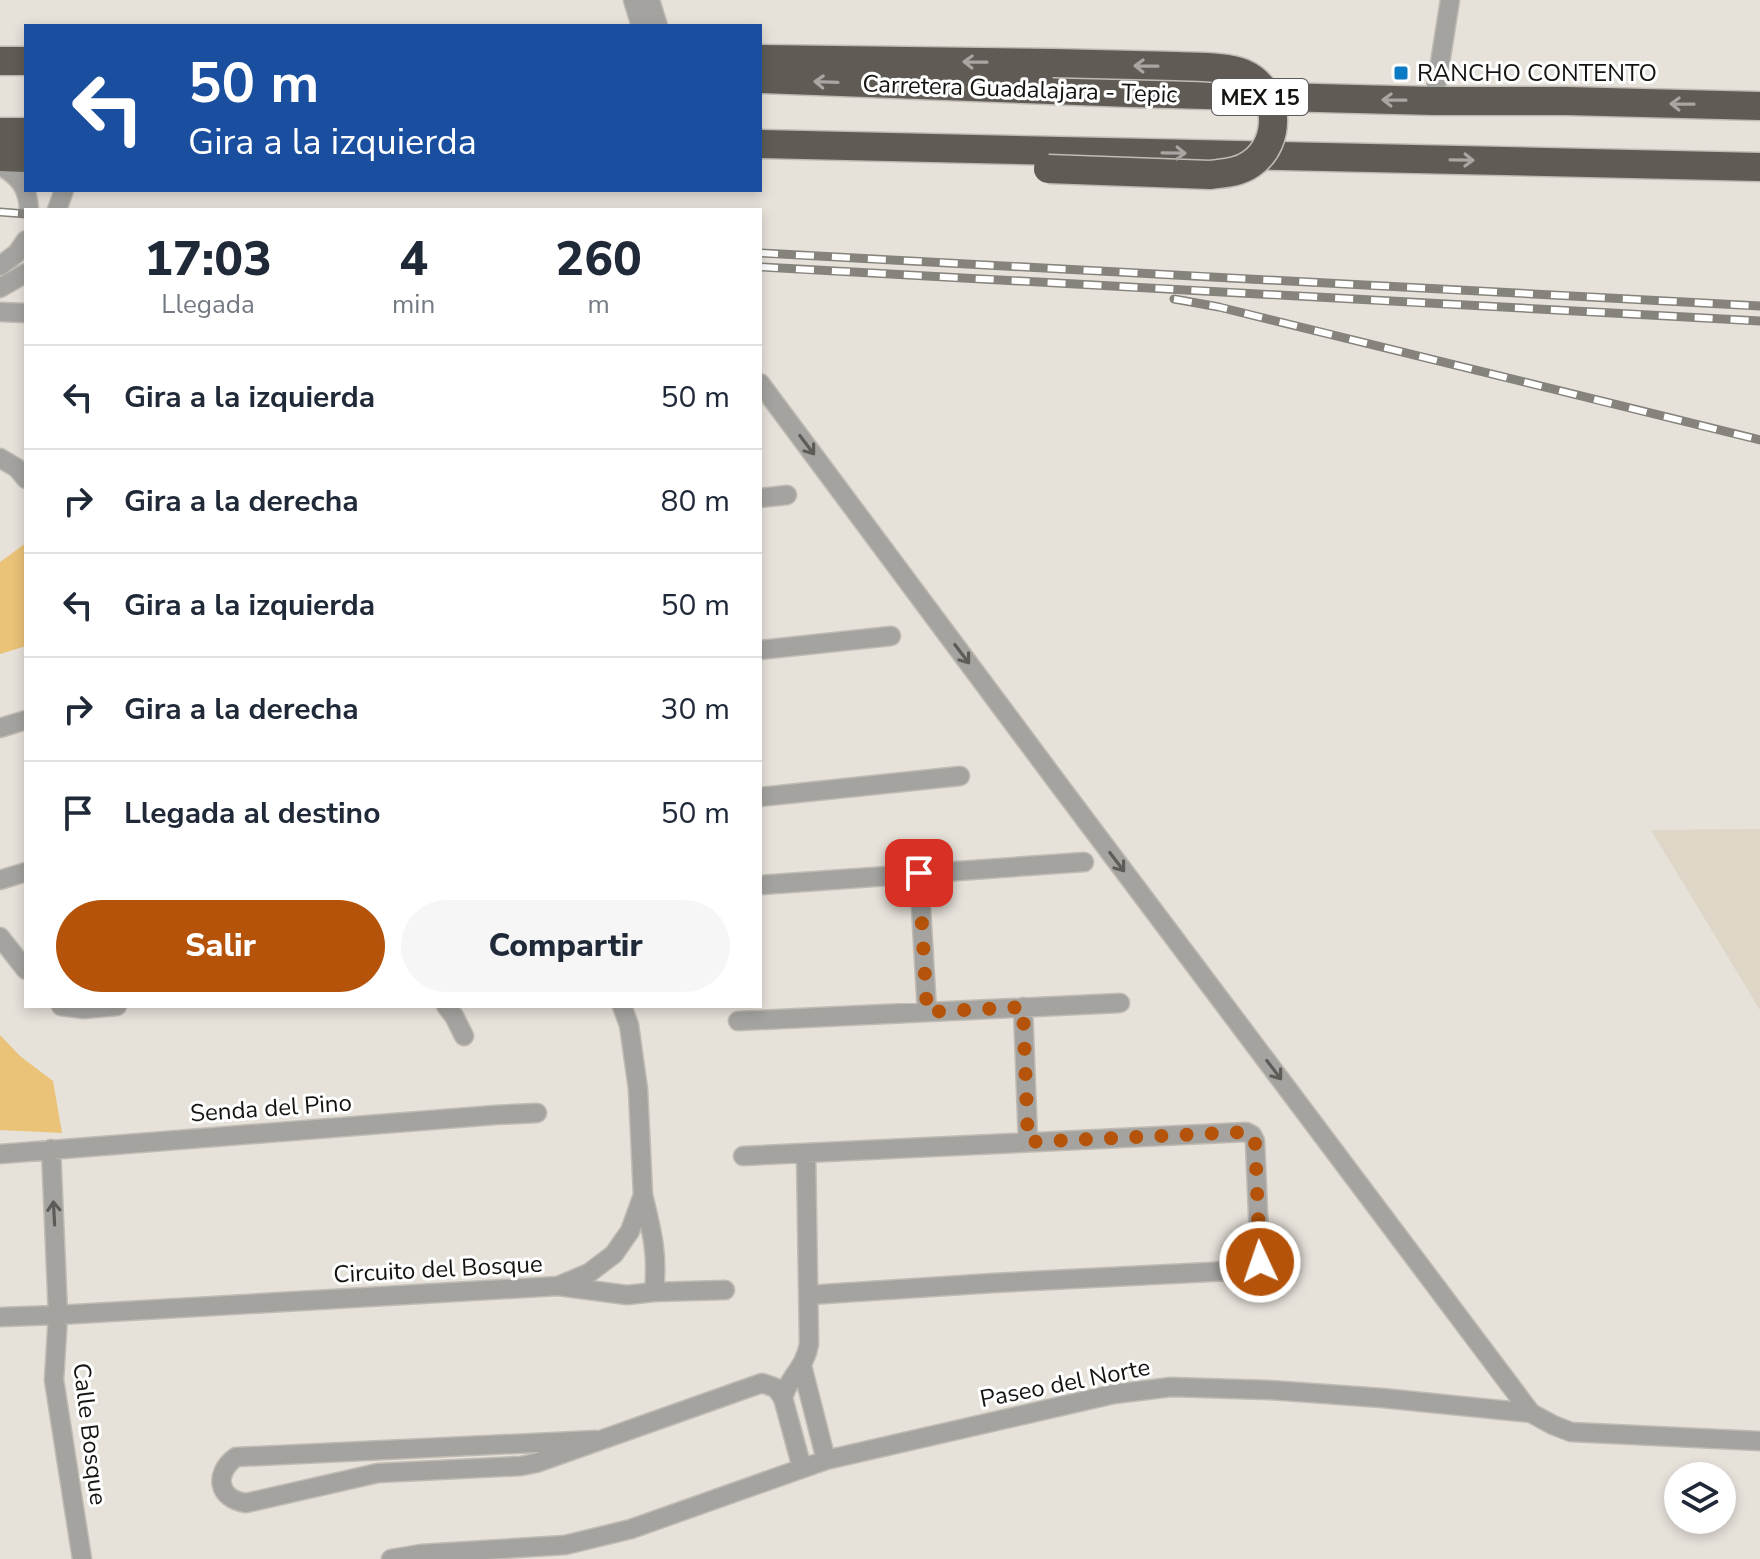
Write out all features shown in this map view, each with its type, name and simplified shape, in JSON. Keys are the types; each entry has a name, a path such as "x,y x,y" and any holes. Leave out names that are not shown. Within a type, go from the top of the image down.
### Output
{"highway":[{"path":"762,59 1211,67 1243,72 1261,85 1271,103 1274,126 1268,145 1249,165 1235,172 1210,175 762,157"},
{"path":"0,61 24,61"},
{"name":"Carretera Guadalajara - Tepic","path":"762,79 1131,93 1760,106"},
{"path":"0,132 24,132"},
{"path":"762,144 1760,167"},
{"path":"0,157 24,158"}],"street":[{"path":"1434,101 1450,0"},
{"path":"641,24 647,1"},
{"path":"647,1 657,24"},
{"path":"0,165 16,177 24,188"},
{"path":"0,266 17,253 24,243"},
{"path":"2,286 24,274"},
{"path":"2,286 24,286"},
{"path":"0,312 24,313"},
{"path":"762,386 1531,1413"},
{"path":"0,458 17,468 24,477"},
{"path":"762,498 787,495"},
{"path":"762,650 891,636"},
{"path":"0,728 24,721"},
{"path":"762,797 960,776"},
{"path":"762,885 1084,862"},
{"path":"0,880 24,873"},
{"path":"919,873 927,1012"},
{"path":"0,937 24,967"},
{"path":"738,1021 1120,1003"},
{"path":"1023,1007 1028,1142"},
{"path":"448,1008 464,1036"},
{"name":"Circuito del Bosque","path":"0,1317 558,1286 589,1273 614,1254 630,1231 643,1195 638,1089 629,1025 623,1008"},
{"name":"Senda del Pino","path":"0,1154 537,1113"},
{"path":"743,1156 1246,1132 1255,1141 1260,1262 1250,1270 809,1295"},
{"path":"51,1149 58,1315"},
{"path":"783,1398 785,1389 807,1356 809,1344 806,1153"},
{"path":"643,1195 655,1245 654,1292"},
{"path":"558,1286 627,1295 725,1290"},
{"name":"Calle Bosque","path":"58,1315 54,1380 82,1559"},
{"path":"802,1366 826,1460"},
{"path":"596,1440 236,1457 227,1464 222,1474 222,1485 227,1495 236,1502 246,1503 378,1473 521,1466 550,1459 762,1383 776,1388 783,1398 802,1468"},
{"name":"Paseo del Norte","path":"391,1559 421,1554 565,1545 631,1529 826,1460 1114,1394 1171,1387 1382,1398 1531,1413 1571,1432 1760,1441"}],"shaded area":[{"path":"24,544 24,647 0,654 0,562"},
{"path":"1760,829 1760,1010 1651,830"},
{"path":"0,1035 20,1056 53,1081 62,1133 0,1130"}],"railway":[{"path":"0,212 24,214"},
{"path":"762,253 1760,306"},
{"path":"762,267 1760,321"},
{"path":"1174,299 1219,307 1760,440"}],"place":[{"name":"RANCHO CONTENTO","path":"1401,73"}],"route":[{"path":"919,873 927,1012 1023,1007 1028,1142 1246,1132 1252,1135 1255,1141 1260,1262"}]}
